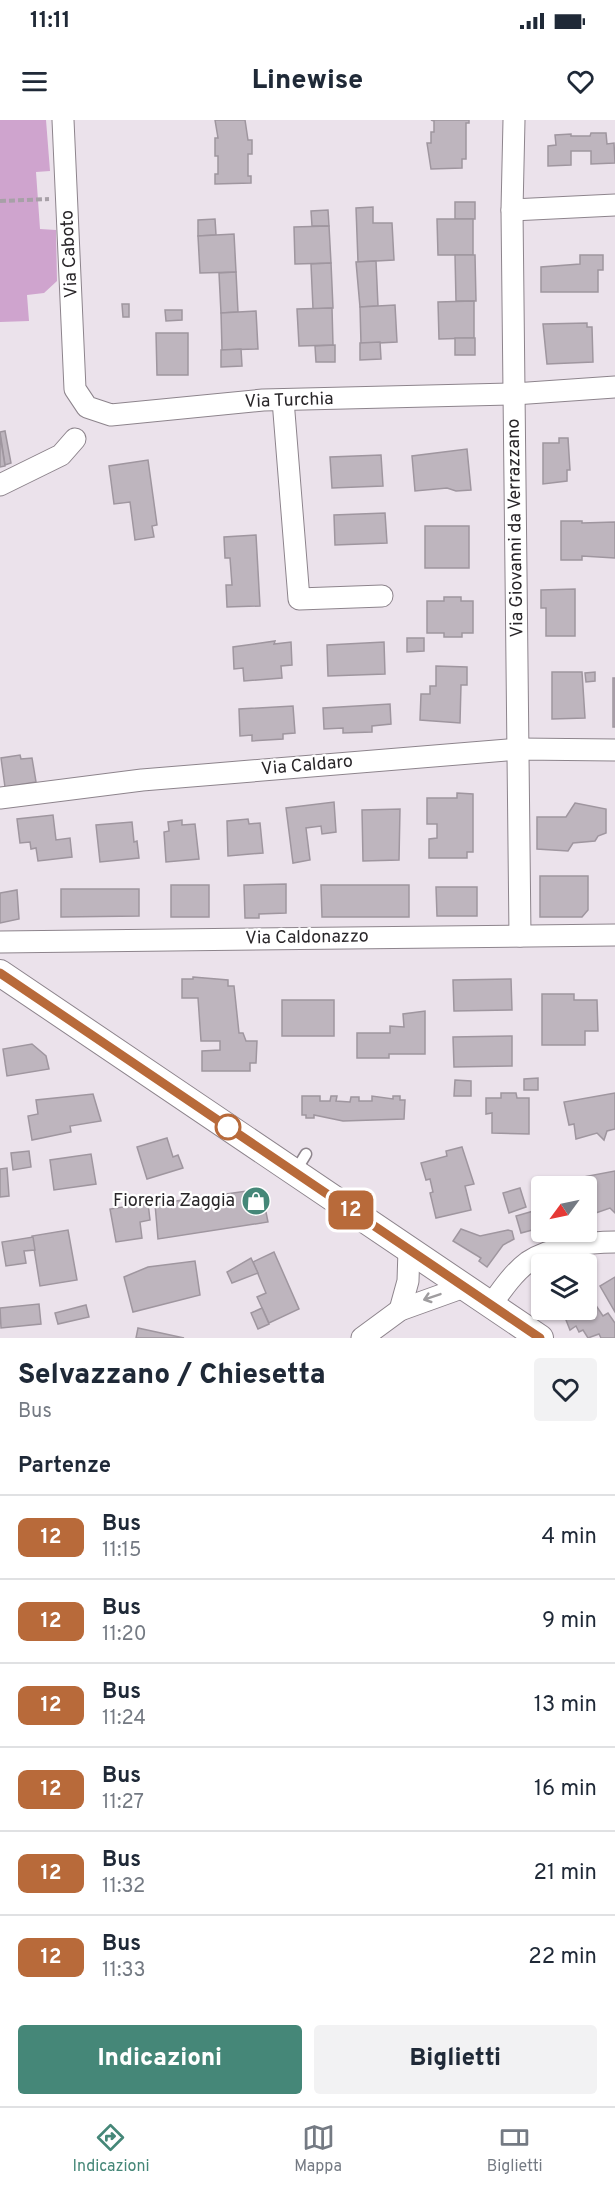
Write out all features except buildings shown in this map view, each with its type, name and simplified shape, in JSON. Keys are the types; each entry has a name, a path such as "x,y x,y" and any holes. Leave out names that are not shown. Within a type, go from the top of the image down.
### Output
{"street":[{"name":"Via Caboto","path":"63,120 75,389"},
{"name":"Via Giovanni da Verrazzano","path":"514,120 512,210 520,936"},
{"path":"512,210 615,205"},
{"name":"Via Turchia","path":"75,389 87,407 111,414 283,400 514,394 615,387"},
{"path":"283,400 299,599 382,596"},
{"path":"0,485 61,455 75,439"},
{"name":"Via Caldaro","path":"0,798 142,780 519,749 615,750"},
{"name":"Via Caldonazzo","path":"0,942 615,935"},
{"path":"0,973 300,1163 405,1240 464,1287 540,1338"},
{"path":"400,1310 408,1281 405,1240"},
{"path":"491,1305 528,1262 551,1252 595,1242 615,1242"},
{"path":"362,1338 400,1310 464,1287"}],"path":[{"path":"0,201 67,198"}],"shaded area":[{"path":"0,120 46,120 50,171 36,172 40,229 56,230 57,281 44,293 27,295 29,321 0,322"}],"bus line":[{"name":"12","path":"0,973 540,1338"}],"place":[{"name":"Fioreria Zaggia","path":"256,1201"}]}
